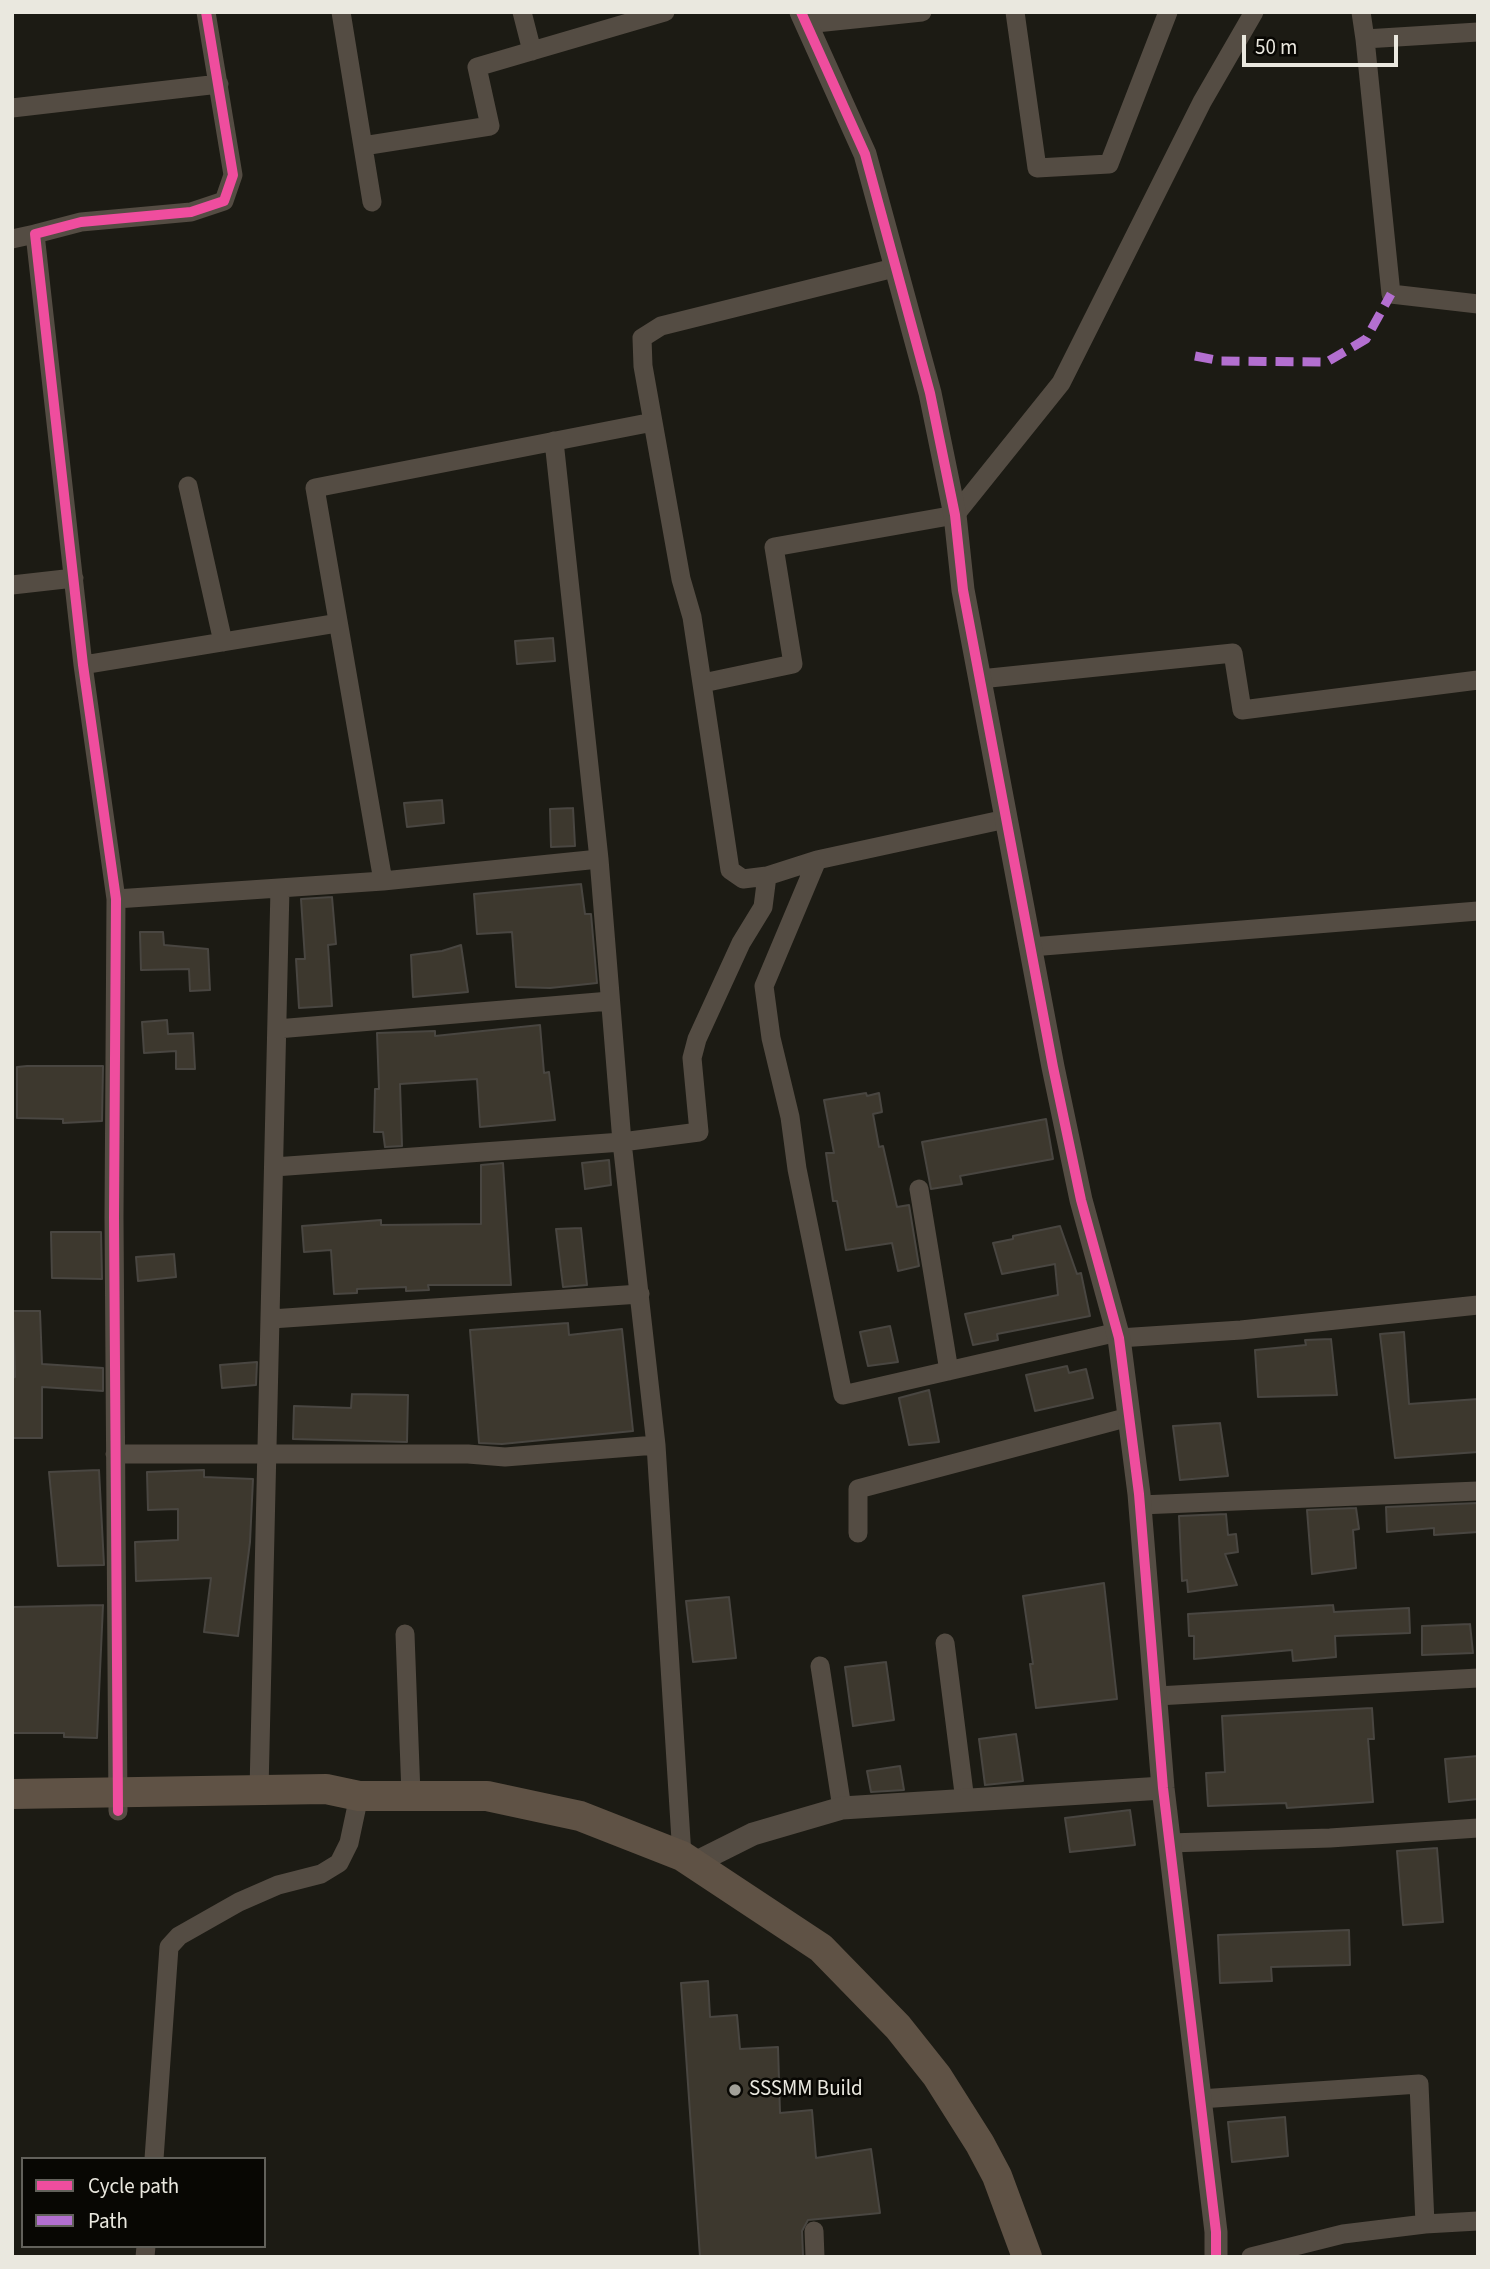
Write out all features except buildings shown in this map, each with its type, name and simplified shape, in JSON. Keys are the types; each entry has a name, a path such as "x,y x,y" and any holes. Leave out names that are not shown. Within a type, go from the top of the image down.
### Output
{"main road":[{"path":"12,1815 118,1802 259,1790 326,1789 359,1796 487,1796 529,1803 626,1832 687,1860 821,1948 898,2027 937,2076 980,2144 997,2176 1027,2257"},
{"path":"12,1794 118,1802 327,1805 359,1796"}],"street":[{"path":"12,239 81,222 191,212 225,201 233,176 206,12"},
{"path":"341,12 372,202"},
{"path":"522,12 532,51"},
{"path":"363,146 490,126 477,67 665,12"},
{"path":"922,12 803,18 865,154 930,393 955,515 963,590 1006,820 1081,1200 1118,1335 1140,1505 1163,1788 1216,2232 1216,2257"},
{"path":"1016,12 1037,168 1109,164 1168,12"},
{"path":"703,683 793,664 774,547 955,515 1061,383 1202,102 1254,12"},
{"path":"1362,12 1391,294 1478,304"},
{"path":"1365,39 1478,32"},
{"path":"12,108 219,84"},
{"path":"35,234 82,665 116,899 115,1454 118,1802"},
{"path":"894,268 661,326 642,338 643,366 703,683 730,870 743,879 767,876 817,860 1006,820"},
{"path":"383,881 315,488 653,422"},
{"path":"554,441 599,859 622,1142 656,1445 687,1860 753,1833 842,1808 1163,1788"},
{"path":"188,486 223,642"},
{"path":"12,585 74,578"},
{"path":"82,665 338,623"},
{"path":"980,679 1233,653 1242,710 1478,680"},
{"path":"116,899 383,881 599,859"},
{"path":"817,860 764,986 771,1038 790,1116 797,1169 843,1395 1118,1335 1241,1330 1478,1305"},
{"path":"274,1167 622,1142 699,1132 692,1058 694,1048 741,943 763,907 767,876"},
{"path":"259,1790 280,888"},
{"path":"1031,947 1478,911"},
{"path":"277,1029 610,1001"},
{"path":"919,1189 949,1371"},
{"path":"271,1319 640,1294"},
{"path":"858,1533 858,1489 1129,1418"},
{"path":"115,1454 468,1454 505,1457 656,1445"},
{"path":"1140,1505 1478,1491"},
{"path":"405,1634 411,1795"},
{"path":"945,1643 965,1801"},
{"path":"820,1666 842,1808"},
{"path":"1157,1696 1478,1678"},
{"path":"154,2157 169,1947 179,1936 239,1902 278,1885 321,1874 339,1863 349,1843 359,1796"},
{"path":"1169,1843 1329,1838 1478,1828"},
{"path":"1200,2099 1419,2084 1424,2224"},
{"path":"1251,2257 1343,2234 1424,2224 1478,2221"},
{"path":"814,2231 815,2257"}],"marked path":[{"path":"1195,356 1221,361 1327,362 1366,339 1391,294"}],"cycle path":[{"path":"118,1811 114,1217 116,899 83,665 35,234 81,222 191,212 224,201 233,175 206,12"},
{"path":"801,12 865,154 930,393 955,515 963,590 1053,1067 1081,1200 1119,1338 1139,1494 1163,1788 1216,2232 1216,2257"}],"place":[{"name":"SSSMM Build","path":"735,2090"}]}
